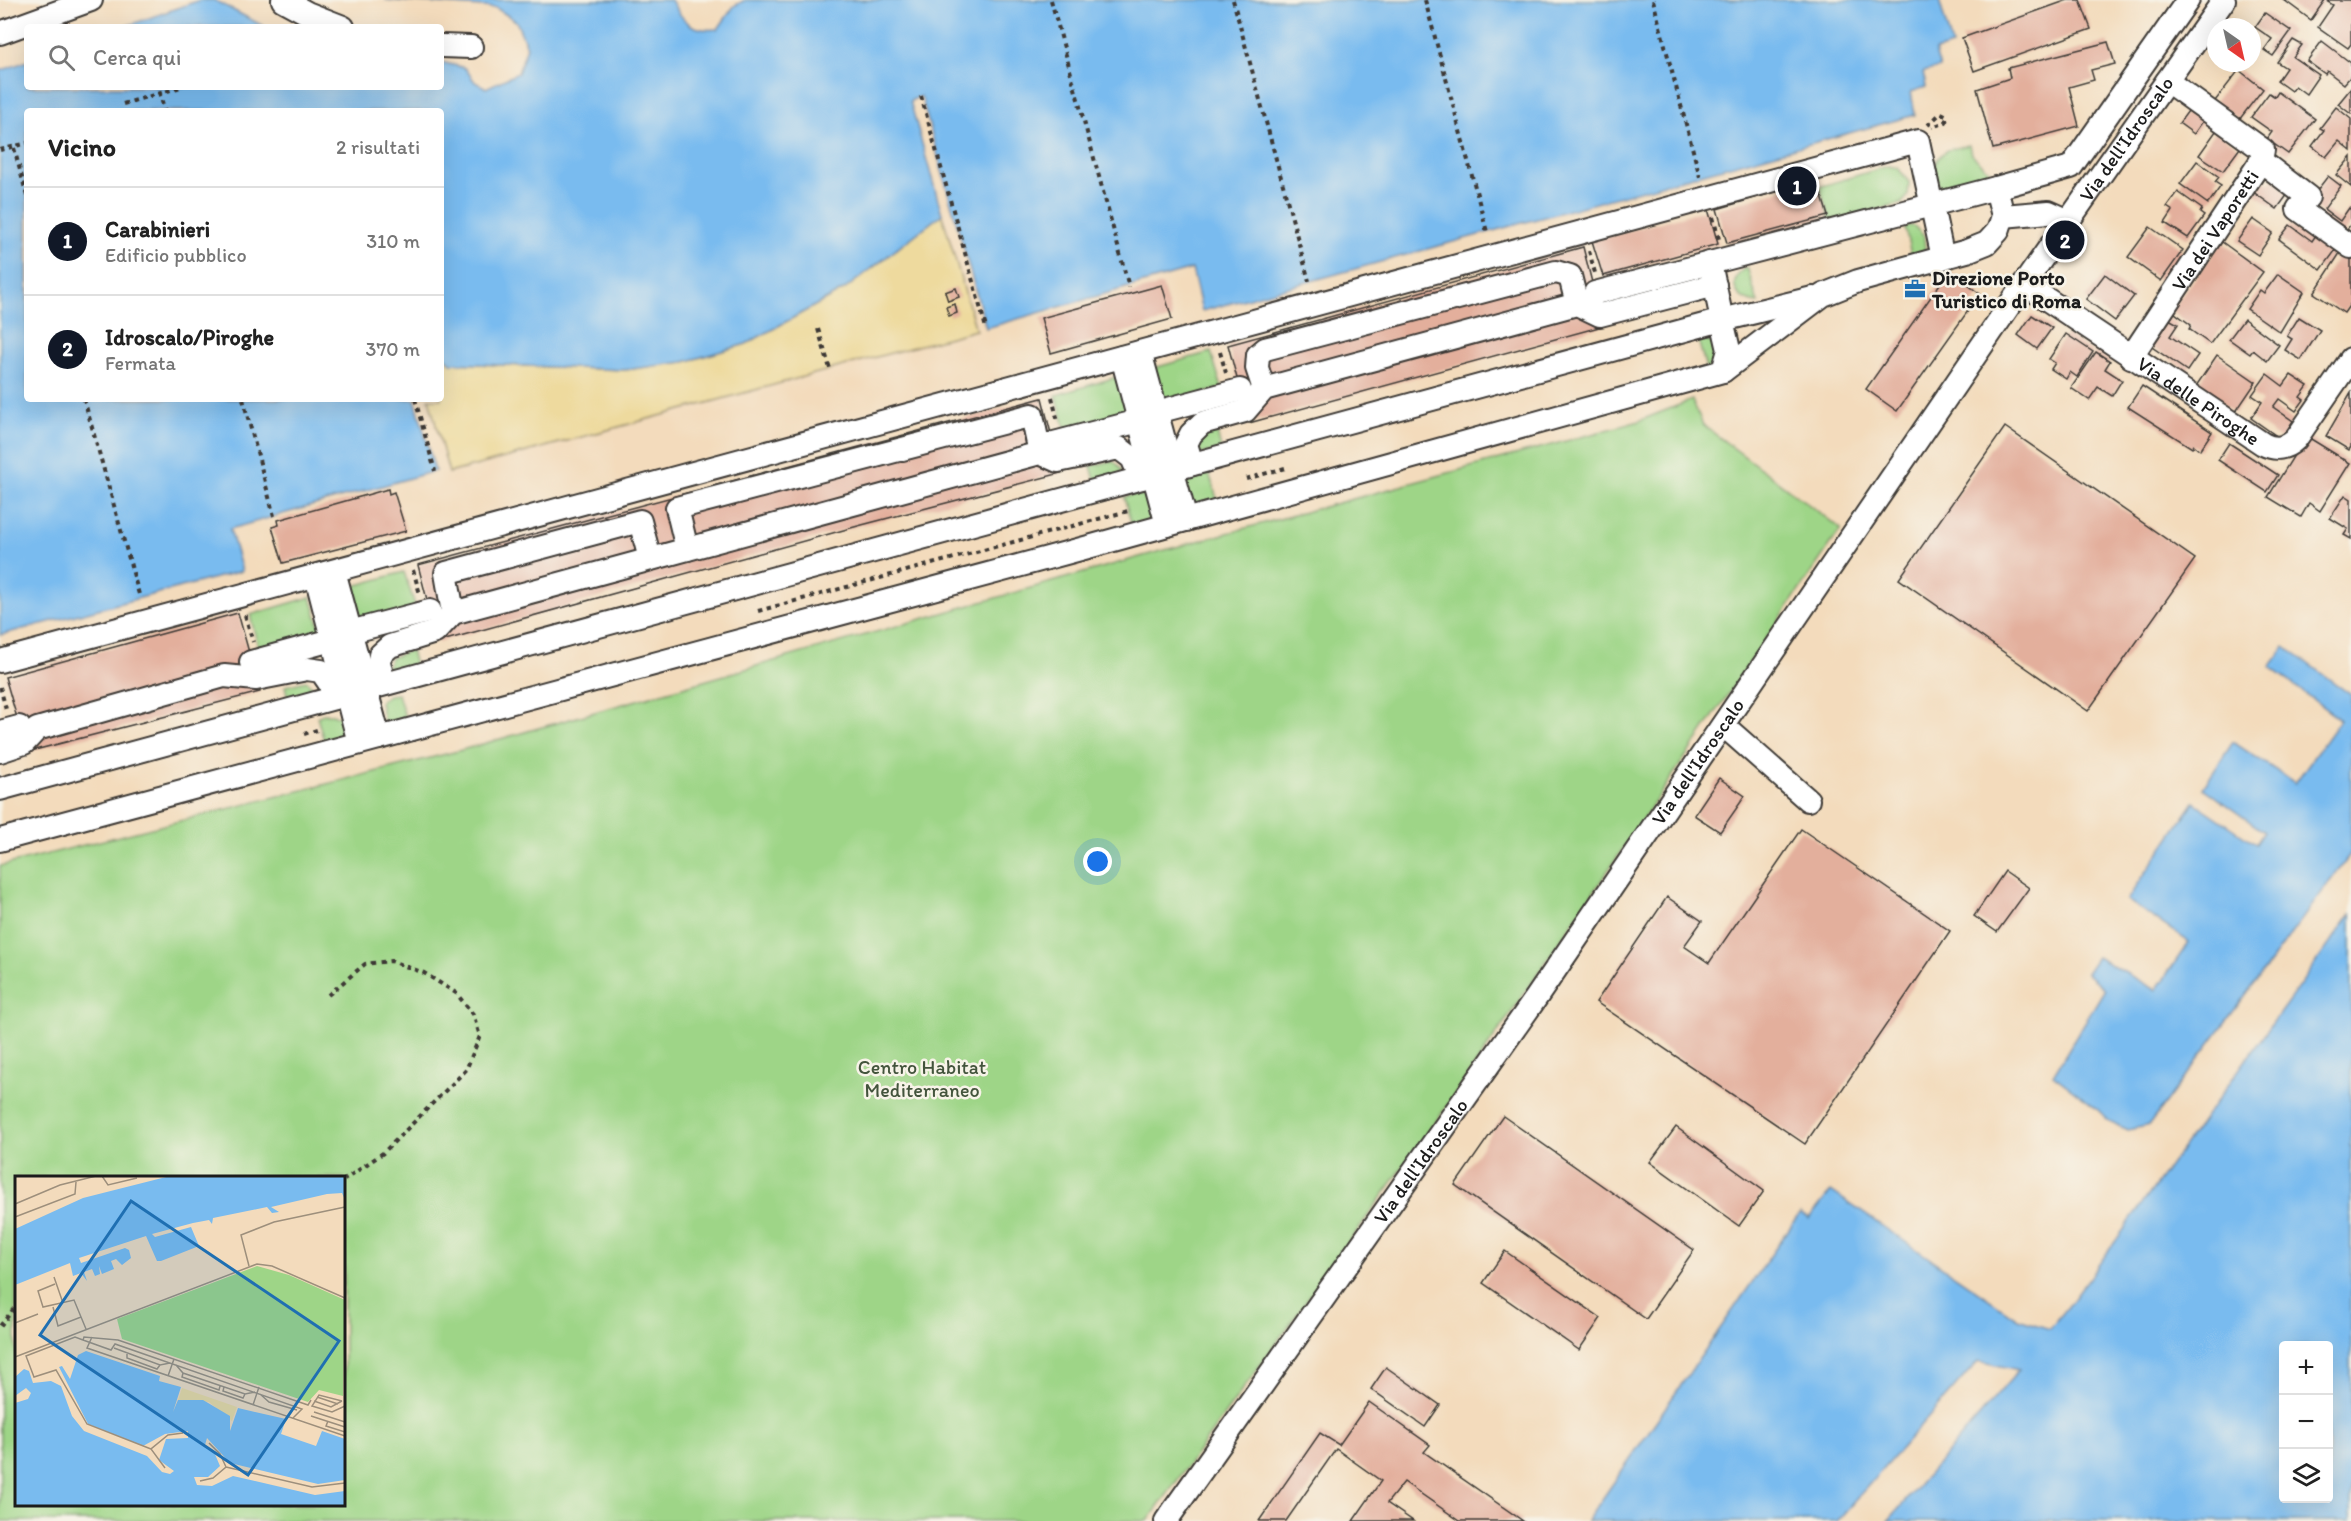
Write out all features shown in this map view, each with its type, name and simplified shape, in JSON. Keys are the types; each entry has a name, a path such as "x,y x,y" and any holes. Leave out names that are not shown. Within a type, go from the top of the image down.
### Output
{"street":[{"path":"25,24 91,0"},
{"path":"283,0 307,13 335,24"},
{"path":"1164,472 1191,434 1202,423 1245,411 1264,389 1591,296 1716,269 1932,204 2071,167 2188,0"},
{"name":"Via dell'Idroscalo","path":"1166,1521 1529,1008 2024,284 2224,0"},
{"path":"0,33 24,24"},
{"path":"444,46 471,48"},
{"path":"2167,81 2263,150 2261,161"},
{"path":"0,662 1918,141 1943,258"},
{"name":"Via dei Vaporetti","path":"2131,357 2261,161 2308,197 2298,209 2351,247"},
{"path":"0,789 1722,320 1823,296 1858,281 1943,258 1987,243 1998,231 2003,216 1996,188"},
{"path":"2003,216 2049,212 2069,221"},
{"path":"1716,269 1722,320 1729,350 1723,370"},
{"path":"1264,389 1257,368 1258,355 1265,349 1556,272 1570,276 1591,296"},
{"name":"Via delle Piroghe","path":"2024,284 2131,357 2272,448 2288,445 2296,439 2348,368"},
{"path":"0,840 1176,522 1723,370 1823,296"},
{"path":"1131,354 1176,522"},
{"path":"357,691 379,662 380,655 390,646 435,632 453,613 650,560 1052,446 1235,391"},
{"path":"687,549 677,508 1032,415 1052,446 1058,461 1119,448 1132,458 1164,472"},
{"path":"453,613 446,573 640,521 650,560"},
{"path":"325,573 369,741"},
{"path":"254,662 430,611"},
{"path":"0,751 24,743 38,729 224,676 256,679 307,669 321,671 330,684 357,691"},
{"path":"1723,725 1808,800"}],"path":[{"path":"1051,0 1129,287"},
{"path":"1233,0 1309,281"},
{"path":"1425,0 1487,232"},
{"path":"1653,0 1700,177"},
{"path":"123,104 168,90"},
{"path":"159,92 164,108"},
{"path":"921,96 986,328"},
{"path":"1941,113 1947,117 1946,122 1924,129 1941,113"},
{"path":"0,150 24,144"},
{"path":"14,148 24,185"},
{"path":"1708,198 1716,269"},
{"path":"1584,231 1591,296"},
{"path":"818,329 831,372"},
{"path":"1215,332 1235,391"},
{"path":"1046,377 1052,446"},
{"path":"85,402 140,598"},
{"path":"244,402 274,516"},
{"path":"416,402 435,471"},
{"path":"243,605 254,662"},
{"path":"328,995 365,964 391,961 424,973 456,993 473,1014 480,1036 466,1070 383,1153 345,1179"},
{"path":"0,1326 15,1307"}],"green space":[{"path":"1969,145 1971,154 1991,172 1982,185 1954,191 1944,189 1939,185 1935,175 1938,158 1948,150"},
{"path":"1888,166 1898,168 1909,182 1908,196 1901,204 1831,222 1819,187"},
{"path":"1904,225 1914,226 1924,236 1925,250 1913,262"},
{"path":"1747,267 1758,303 1743,298 1736,289 1736,278"},
{"path":"1704,339 1714,344 1719,354 1707,372 1698,340"},
{"path":"1211,352 1222,388 1159,406 1150,369"},
{"path":"1117,377 1129,414 1066,431 1056,395"},
{"name":"Centro Habitat Mediterraneo","path":"1692,400 1703,425 1841,529 1450,1102 1148,1521 0,1521 0,866 458,751 1143,556 1636,422"},
{"path":"1217,432 1221,449 1192,457 1200,436"},
{"path":"1112,461 1123,472 1096,484 1091,466"},
{"path":"1209,473 1219,505 1204,509 1190,506 1185,486 1196,476"},
{"path":"1136,494 1150,498 1155,517 1133,530 1124,497"},
{"path":"404,572 416,608 352,626 343,589"},
{"path":"311,597 322,634 259,651 250,615"},
{"path":"411,650 416,669 393,675 386,668 391,658"},
{"path":"306,681 317,691 289,703 285,686"},
{"path":"398,694 408,727 385,726 380,702 388,695"},
{"path":"323,714 333,714 342,719 346,735 344,740 326,748 317,717"}],"sand":[{"path":"942,214 976,330 449,473 430,402 444,402 444,355 451,363 625,370 684,362 746,344 845,289"}],"water":[{"path":"200,0 214,0 259,24 132,24"},
{"path":"385,0 671,0 689,24 709,30 718,29 734,6 745,0 1939,0 1952,46 1935,51 1940,68 1923,72 1926,87 1911,92 1915,115 1202,311 1192,269 986,328 921,96 910,101 942,214 845,289 746,344 684,362 625,370 451,363 444,355 444,108 24,108 24,402 416,402 435,471 230,529 242,571 0,635 0,71 24,62 24,90 444,90 444,63 465,68 475,82 486,88 518,73 527,47 516,21 496,8"},
{"path":"2285,647 2351,695 2351,853 2149,1125 2128,1130 2109,1121 2094,1106 2053,1075 2105,989 2086,973 2097,957 2156,990 2189,942 2127,900 2194,802 2256,844 2264,832 2203,788 2233,742 2295,783 2340,720 2270,667"},
{"path":"2351,914 2351,1521 1888,1521 2019,1370 1978,1361 1837,1521 1587,1521 1800,1213 1809,1219 1831,1191 2018,1319 2050,1329"}],"building":[{"path":"2068,0 2080,0 2091,29 1974,71 1962,38"},
{"path":"2284,0 2325,0 2311,20"},
{"path":"2330,0 2351,0 2351,44 2348,48 2318,27 2333,5 2328,2"},
{"path":"2265,13 2291,31 2273,56 2264,50 2272,39 2261,31 2261,19"},
{"path":"2293,40 2302,45 2293,57 2319,75 2306,94 2295,86 2291,91 2277,81 2286,68 2277,62"},
{"path":"2322,41 2351,63 2351,76 2344,84 2327,71 2325,74 2307,61"},
{"path":"2108,42 2115,64 2091,70 2094,80 2069,87 2079,126 1993,149 1977,89 2010,78 2008,68"},
{"path":"2237,72 2242,72 2263,89 2239,120 2215,101"},
{"path":"2351,88 2351,114 2338,104"},
{"path":"2278,92 2315,119 2288,154 2267,139 2272,132 2251,117 2269,93 2275,97"},
{"path":"2336,107 2351,119 2351,151 2339,141 2326,157 2312,146 2324,130 2320,128"},
{"path":"2188,111 2203,121 2194,134 2179,123"},
{"path":"2216,131 2240,148 2223,171 2199,155"},
{"path":"2351,157 2351,187 2336,175"},
{"path":"2197,161 2219,177 2215,182 2221,186 2208,204 2180,184"},
{"path":"2328,176 2341,186 2324,209 2340,221 2349,208 2351,210 2351,224 2341,237 2318,220 2323,213 2308,202"},
{"path":"2262,177 2270,183 2274,178 2288,194 2277,209 2252,191"},
{"path":"1817,180 1828,216 1727,243 1717,209"},
{"path":"2178,192 2202,209 2200,213 2204,216 2188,238 2165,223 2173,211 2167,207"},
{"path":"1708,209 1718,244 1603,276 1592,241"},
{"path":"2253,219 2273,233 2258,255 2237,241"},
{"path":"2290,225 2312,241 2318,232 2338,247 2321,270 2279,239"},
{"path":"2150,227 2183,250 2161,281 2128,257"},
{"path":"2222,242 2263,272 2210,344 2189,329 2191,325 2171,310"},
{"path":"1583,247 1603,326 1249,423 1228,345"},
{"path":"2342,250 2351,256 2351,303 2344,313 2314,293"},
{"path":"1949,271 1980,294 1897,411 1866,389"},
{"path":"2105,274 2134,296 2115,321 2086,299"},
{"path":"2278,274 2304,292 2280,332 2247,309 2260,290 2264,293"},
{"path":"1162,285 1172,319 1051,353 1041,318"},
{"path":"956,288 959,297 948,301 945,292"},
{"path":"955,304 957,313 949,316 946,307"},
{"path":"2032,315 2052,328 2037,349 2018,335"},
{"path":"2299,317 2320,330 2301,360 2285,350 2292,339 2287,336"},
{"path":"2167,318 2178,324 2170,336 2198,355 2187,371 2149,345"},
{"path":"2244,319 2279,345 2267,361 2253,350 2250,354 2229,339"},
{"path":"2066,334 2093,352 2077,377 2070,372 2066,379 2051,369 2055,363 2049,359"},
{"path":"2096,352 2110,361 2105,369 2122,380 2112,396 2098,387 2089,400 2071,388"},
{"path":"2217,355 2256,382 2235,413 2196,386"},
{"path":"2267,374 2283,386 2291,375 2308,386 2300,397 2304,400 2296,411 2279,399 2273,407 2293,421 2281,439 2251,418 2262,402 2252,395"},
{"path":"2142,386 2212,432 2200,450 2194,445 2192,448 2128,407"},
{"path":"2351,393 2351,447 2349,450 2326,436"},
{"path":"1042,398 1061,473 858,526 438,642 418,565"},
{"path":"2005,427 2195,559 2088,711 1899,579"},
{"path":"2306,436 2350,463 2320,511 2309,503 2301,517 2268,497"},
{"path":"2229,443 2278,475 2267,492 2218,460"},
{"path":"388,489 389,494 394,492 406,531 283,563 272,527 279,525 278,520"},
{"path":"2345,495 2351,499 2351,539 2344,535 2348,529 2330,518"},
{"path":"238,613 260,692 27,752 5,677"},
{"path":"1719,778 1745,796 1720,832 1694,815"},
{"path":"1801,829 1950,931 1805,1144 1596,1002 1667,897 1702,921 1684,946 1709,963"},
{"path":"2005,871 2029,888 1997,932 1974,916"},
{"path":"1503,1116 1694,1250 1646,1319 1455,1185"},
{"path":"1676,1127 1764,1191 1739,1226 1650,1162"},
{"path":"1505,1251 1601,1318 1579,1350 1483,1283"},
{"path":"1386,1367 1440,1405 1425,1427 1371,1389"},
{"path":"1369,1402 1430,1445 1424,1452 1523,1521 1460,1521 1404,1482 1387,1503 1413,1521 1353,1521 1381,1481 1336,1449 1286,1521 1259,1521 1320,1433 1339,1445"}],"place":[{"name":"Carabinieri","path":"1797,186"},
{"name":"Idroscalo/Piroghe","path":"2065,240"},
{"name":"Direzione Porto Turistico di Roma","path":"1915,289"}]}
